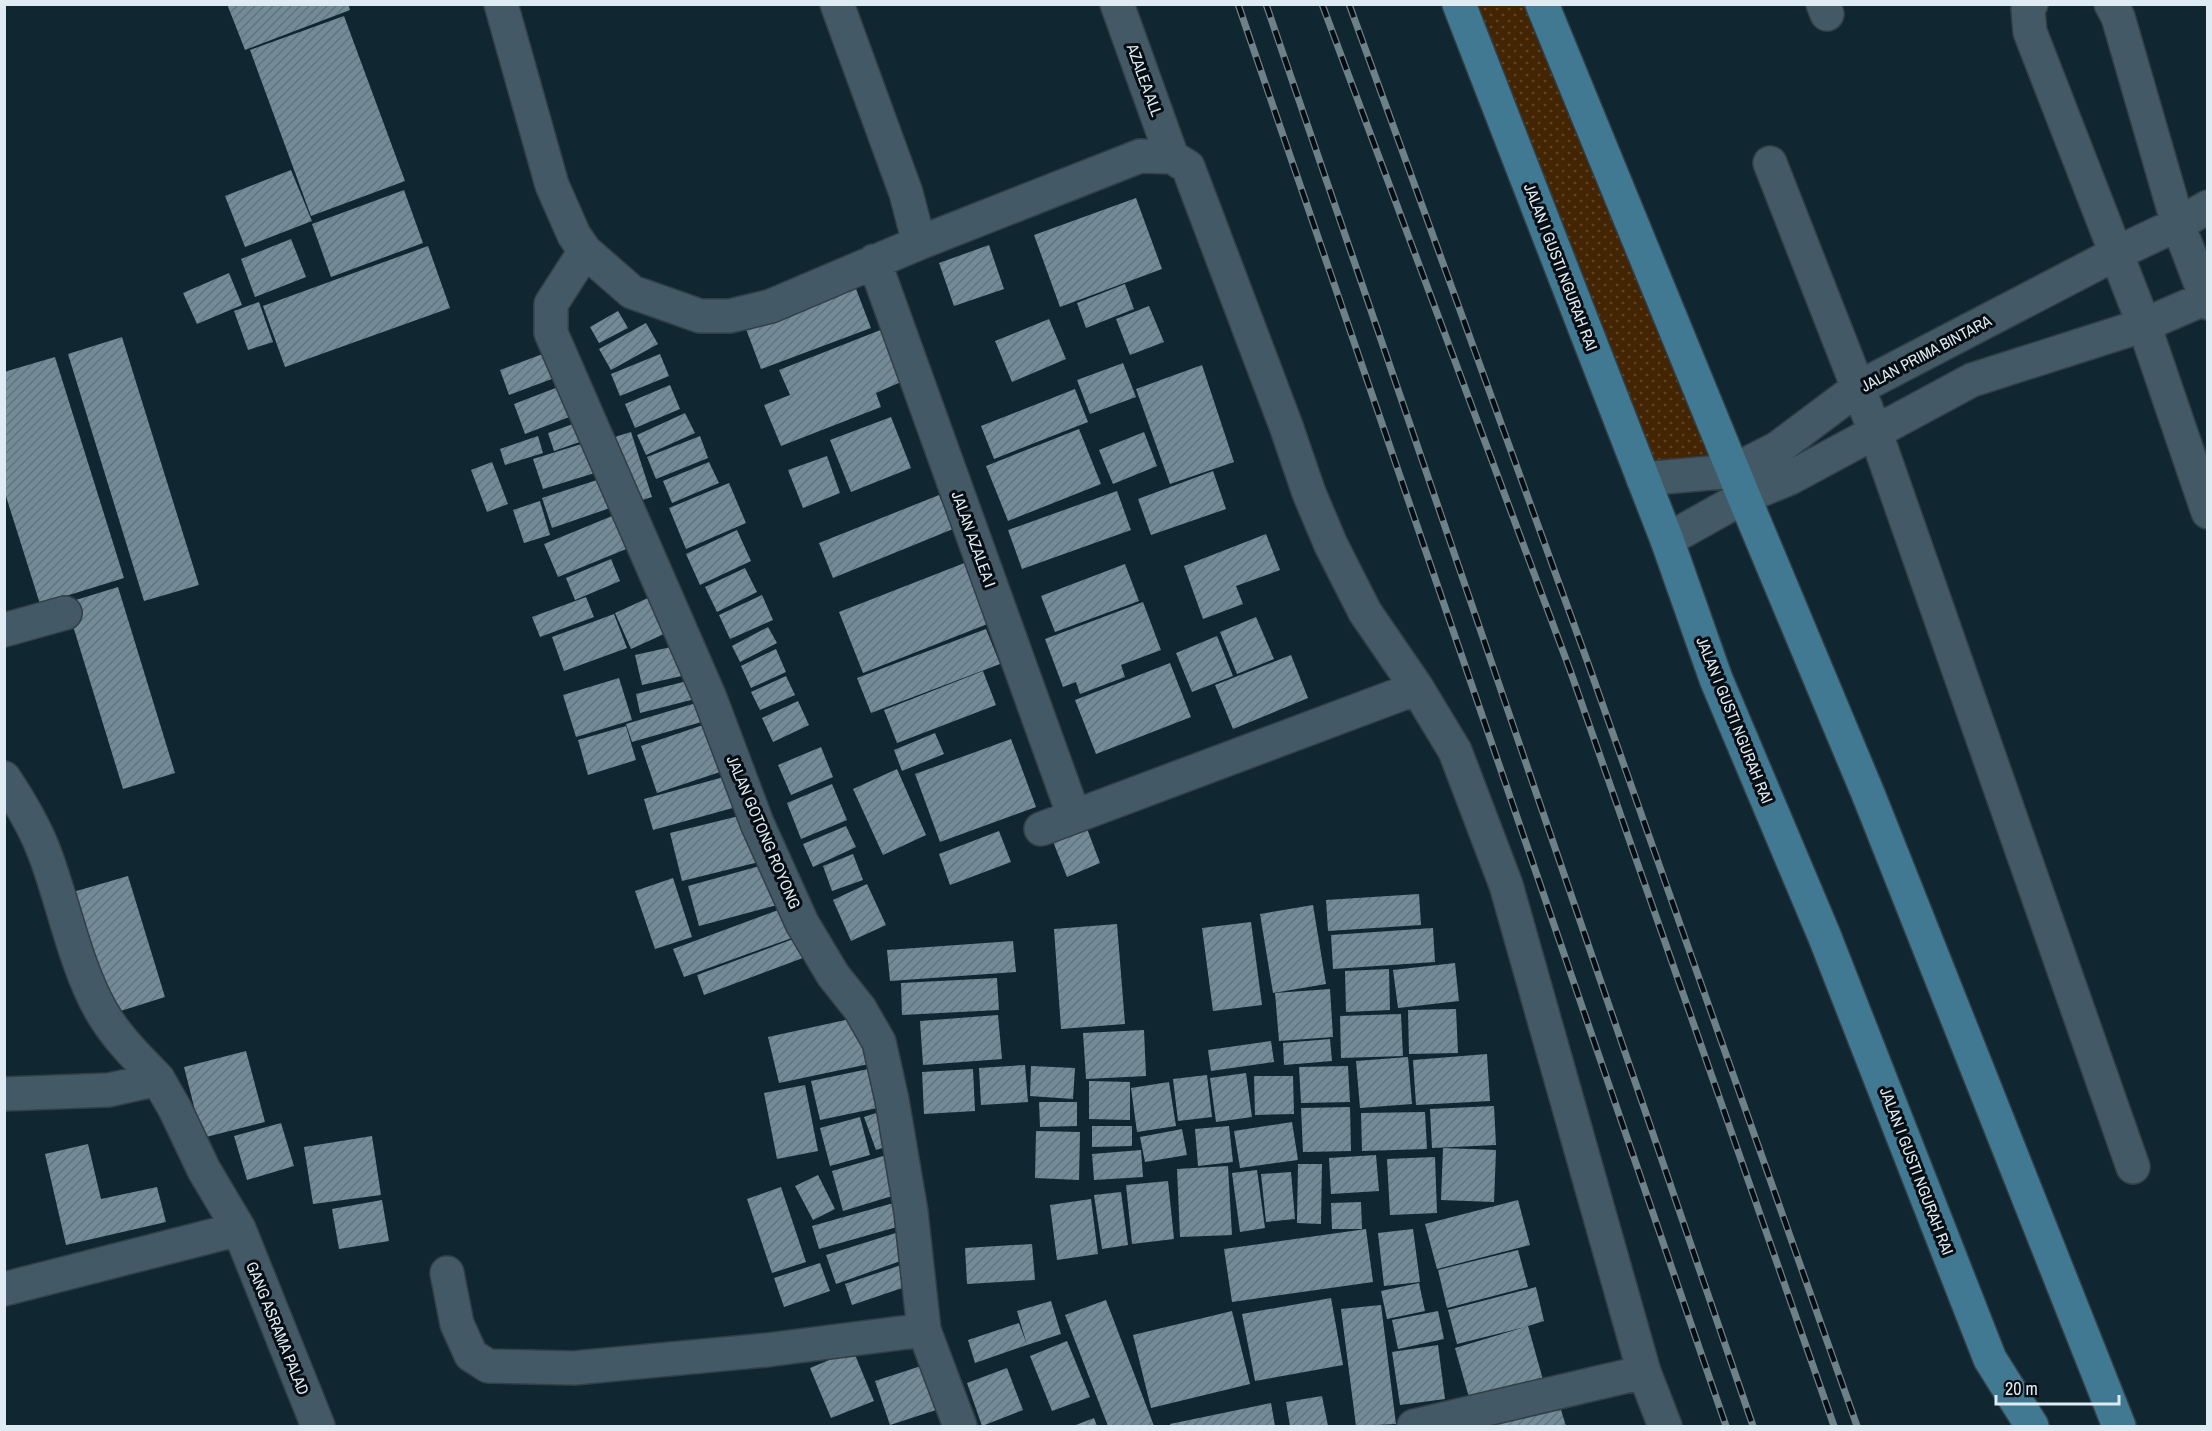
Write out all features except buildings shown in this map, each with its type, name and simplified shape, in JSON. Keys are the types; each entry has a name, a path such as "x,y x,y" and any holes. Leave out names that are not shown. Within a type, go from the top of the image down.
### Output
{"main road":[{"name":"JALAN I GUSTI NGURAH RAI","path":"1459,4 1667,540 1716,679 1824,935 1990,1359 2032,1426"},
{"path":"1542,4 1738,484 1869,796 2120,1426"}],"street":[{"path":"501,4 552,185 574,235 585,251 632,292 700,316 730,316 771,306 874,261 1140,156 1172,157 1188,167 1331,544 1365,612 1417,688 1455,751 1506,885 1644,1372 1665,1426"},
{"path":"837,4 906,193 919,243"},
{"name":"AZALEA ALL","path":"1117,4 1172,157"},
{"path":"2031,4 2028,9 2030,32 2144,325 2208,512"},
{"path":"2122,9 2178,224 2207,299"},
{"path":"1770,163 1875,431 2133,1167"},
{"name":"JALAN PRIMA BINTARA","path":"1667,540 1738,484 1778,448 1858,388 2208,207"},
{"name":"JALAN GOTONG ROYONG","path":"585,251 550,304 551,333 710,698 757,823 802,923 833,975 860,1009 879,1042 892,1100 911,1212 924,1330 960,1426"},
{"name":"JALAN AZALEA I","path":"874,261 1074,816"},
{"name":"JALAN PRIMA BINTARA","path":"1643,478 1738,484 1790,478 1972,380 2144,325 2207,299"},
{"path":"4,630 65,613"},
{"path":"1041,830 1417,688"},
{"name":"GANG ASRAMA PALAD","path":"4,778 33,827 45,853 87,981 100,1008 127,1047 158,1079 175,1108 204,1170 239,1229 318,1426"},
{"path":"4,1094 110,1090 158,1079"},
{"path":"4,1289 239,1229"},
{"path":"447,1273 457,1324 471,1355 488,1366 574,1368 767,1350 924,1330"},
{"path":"1414,1426 1644,1372"}],"shaded area":[{"path":"1459,5 1542,5 1733,471 1643,479"}],"railway":[{"path":"1238,4 1726,1426"},
{"path":"1266,4 1753,1426"},
{"path":"1322,4 1570,670 1834,1426"},
{"path":"1349,4 1589,666 1857,1426"}]}
